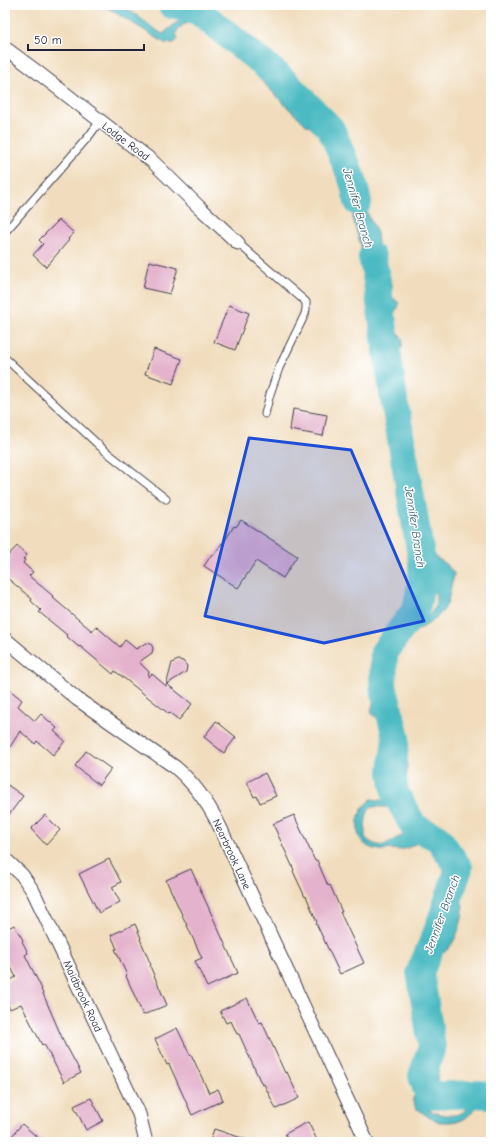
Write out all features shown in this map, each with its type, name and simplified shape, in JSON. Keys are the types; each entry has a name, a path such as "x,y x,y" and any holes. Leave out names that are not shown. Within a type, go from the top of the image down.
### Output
{"street":[{"name":"Lodge Road","path":"5,48 152,161 238,243"},
{"name":"Nearbrook Lane","path":"5,639 77,699 187,776 197,789 216,819 367,1142"},
{"name":"Maidbrook Road","path":"5,859 22,875 36,898 139,1114 146,1142"}],"lane":[{"path":"5,232 89,136 100,121"},
{"path":"238,243 306,302 305,314 280,368 270,394 265,414"},
{"path":"5,358 104,450 166,499"}],"highlighted area":[{"path":"249,438 351,450 424,621 324,643 205,616"}],"water":[{"name":"Jennifer Branch","path":"103,5 120,5 163,34 176,23 190,17 202,17 227,26 237,35 247,54 264,76 277,85 282,91 283,95 296,108 304,113 317,116 326,122 360,161 361,183 367,199 366,208 377,233 378,245 392,284 392,297 399,303 398,308 395,311 394,320 397,330 403,340 402,347 396,352 395,356 402,374 403,399 407,408 408,421 412,425 412,433 410,437 410,462 414,496 409,507 409,514 413,535 417,545 425,556 432,556 438,559 454,573 445,608 429,623 390,648 383,656 378,666 378,673 381,683 388,700 393,707 402,733 407,758 407,776 404,791 397,803 388,807 374,807 369,810 366,819 365,837 367,840 376,845 382,845 408,834 425,832 463,851 466,854 467,860 461,872 459,885 463,912 459,929 449,948 424,968 421,976 422,987 432,1016 440,1054 437,1082 419,1098 421,1103 436,1113 454,1115 464,1111 477,1098 491,1096 491,1099 483,1101 467,1117 459,1121 440,1122 430,1118 416,1108 413,1102 413,1098 416,1093 431,1077 437,1058 430,1039 426,1018 417,993 411,986 411,982 413,975 420,964 446,941 456,917 455,908 450,902 449,897 453,878 444,847 436,842 427,840 421,841 402,850 376,850 366,845 360,839 358,832 360,814 371,799 387,799 399,791 403,783 400,744 397,732 392,725 376,717 371,712 375,692 372,669 373,662 378,653 391,639 430,614 435,606 436,594 431,587 430,578 422,560 409,542 404,529 400,496 399,420 392,398 391,371 387,358 387,338 378,288 363,253 353,219 353,210 355,205 348,185 346,160 340,149 320,132 306,125 285,105 255,74 219,30 211,24 205,22 191,22 183,25 177,31 177,41 169,44"}],"building":[{"path":"59,220 74,233 46,267 33,255 43,244 39,240"},
{"path":"149,261 178,268 170,294 143,288"},
{"path":"229,305 249,313 235,350 214,342"},
{"path":"154,349 182,359 173,384 145,374"},
{"path":"293,409 327,415 323,436 290,430"},
{"path":"241,520 297,556 283,578 256,561 238,588 204,566 212,554 214,555 222,543 223,544 234,526 236,527"},
{"path":"17,546 27,555 23,559 25,560 23,563 33,572 29,576 92,631 96,626 120,647 125,640 136,649 146,643 151,644 153,648 152,653 139,662 149,672 148,677 152,674 166,686 172,663 178,660 183,661 187,666 186,672 167,684 192,704 179,720 170,713 169,714 115,671 113,674 80,646 79,647 39,612 41,610 31,601 32,599 5,576 5,559"},
{"path":"5,686 22,700 18,706 35,721 41,714 57,728 54,731 65,741 53,755 37,741 35,744 20,731 5,755"},
{"path":"216,721 236,737 224,753 204,737"},
{"path":"86,751 111,769 99,785 75,766"},
{"path":"265,773 276,796 260,803 257,796 254,797 247,782"},
{"path":"5,783 23,796 5,820"},
{"path":"45,815 60,830 46,845 31,829"},
{"path":"294,815 315,861 317,860 328,886 330,885 342,912 340,912 364,963 340,974 273,824"},
{"path":"109,859 121,882 112,887 120,902 99,913 79,874"},
{"path":"191,869 238,973 207,987 195,961 202,958 166,880"},
{"path":"135,924 151,965 150,966 167,1005 143,1015 115,949 117,949 111,935"},
{"path":"14,925 23,940 22,941 28,953 25,955 42,989 66,1047 81,1073 64,1082 44,1044 42,1045 21,1004 10,1009 5,1000 5,994 9,992 5,983 16,977 5,956 5,930"},
{"path":"247,998 259,1023 262,1022 285,1073 287,1072 299,1098 276,1109 264,1084 262,1085 239,1034 237,1034 231,1021 226,1023 220,1011"},
{"path":"177,1028 209,1093 218,1089 223,1100 192,1115 169,1064 167,1065 155,1039"},
{"path":"91,1098 103,1121 86,1130 74,1106"},
{"path":"308,1122 318,1142 289,1142 285,1134"},
{"path":"22,1124 43,1142 7,1142"},
{"path":"214,1129 248,1140 247,1142 210,1142"}],"waterway":[{"name":"Jennifer Branch","path":"172,5 198,11 282,79 331,129 353,181 358,202"},
{"name":"Jennifer Branch","path":"372,257 376,275 393,393 422,562 422,581 416,609 384,652 383,686 396,737 392,772 395,792 414,827 438,838 459,868 437,932 420,972 432,1047 422,1076 429,1096 476,1094 491,1095"}]}
